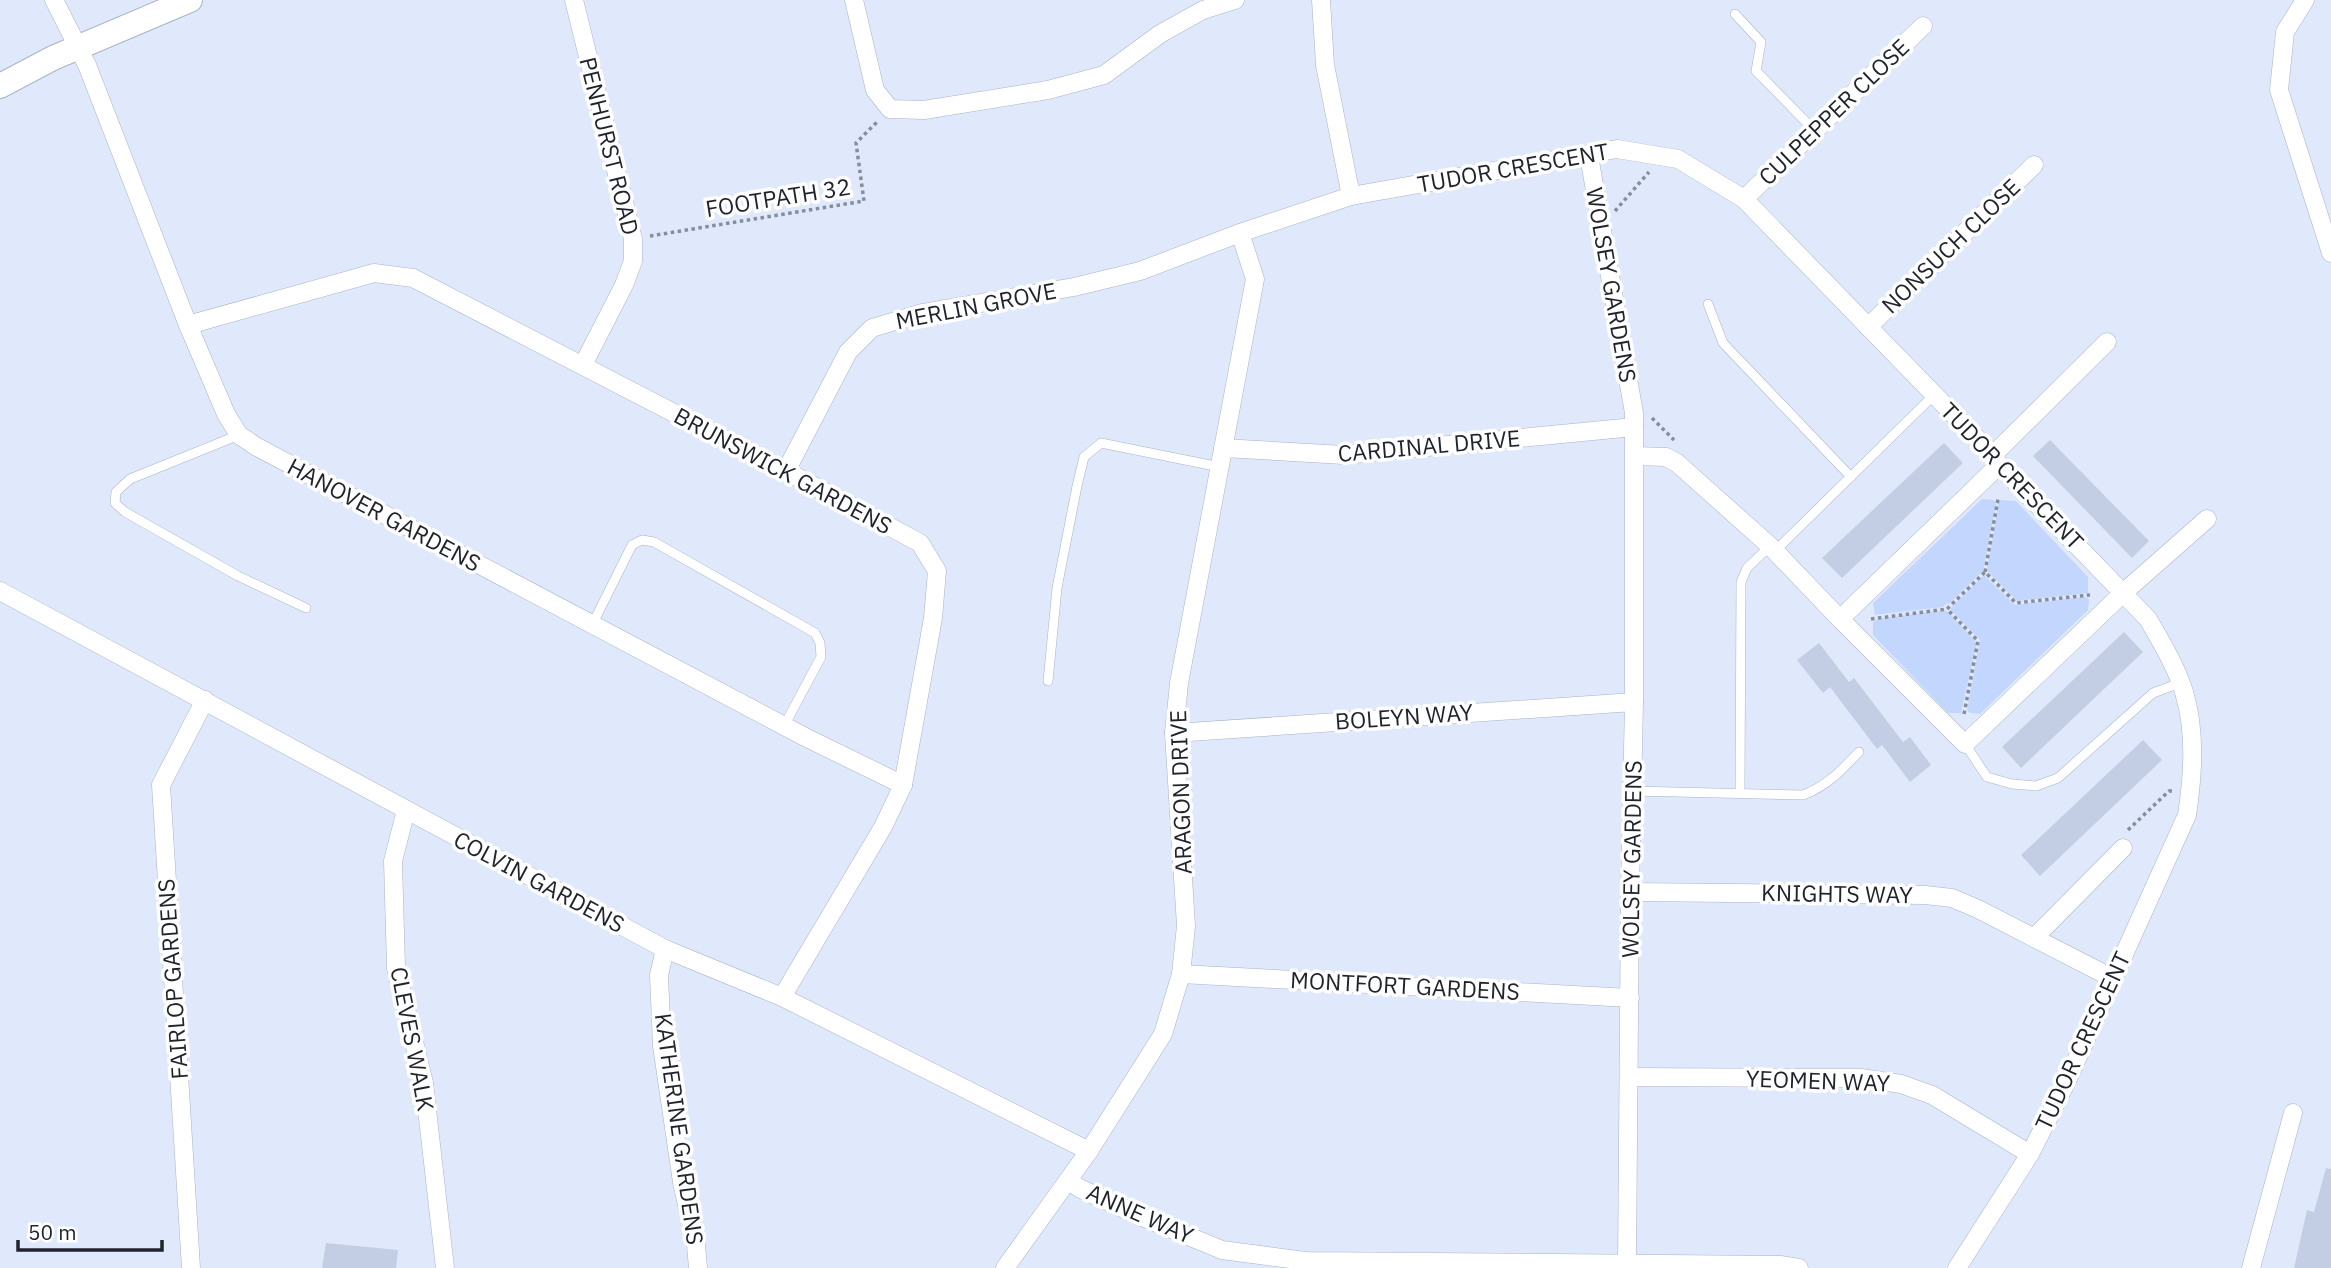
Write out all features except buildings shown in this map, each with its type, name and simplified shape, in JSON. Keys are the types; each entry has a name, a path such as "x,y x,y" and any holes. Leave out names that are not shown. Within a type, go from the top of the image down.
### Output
{"street":[{"name":"HANOVER GARDENS","path":"54,0 88,65 188,325 226,414 239,435 592,625 903,785"},
{"path":"0,86 53,58 190,0"},
{"name":"PENHURST ROAD","path":"574,0 633,239 633,261 624,285 583,365"},
{"path":"854,0 875,90 890,109 924,110 1048,90 1104,75 1160,34 1203,10 1235,0"},
{"path":"1321,0 1325,65 1351,196"},
{"path":"2305,0 2285,32 2279,90 2331,253"},
{"name":"CULPEPPER CLOSE","path":"1744,199 1923,26"},
{"name":"TUDOR CRESCENT","path":"1240,233 1351,196 1618,149 1678,159 1744,199 2148,619 2184,692 2193,746 2187,815 2031,1154 1957,1268"},
{"name":"WOLSEY GARDENS","path":"1589,156 1634,420 1634,702 1626,1262"},
{"name":"NONSUCH CLOSE","path":"1868,327 2034,165"},
{"name":"ARAGON DRIVE","path":"1006,1268 1089,1151 1163,1034 1181,974 1186,926 1174,733 1179,682 1255,279 1240,233"},
{"name":"MERLIN GROVE","path":"786,471 848,352 872,328 922,313 1074,287 1140,271 1240,233"},
{"name":"BRUNSWICK GARDENS","path":"188,325 374,274 413,278 920,543 937,571 933,618 903,785 883,827 782,997"},
{"path":"1840,619 2107,342"},
{"name":"CARDINAL DRIVE","path":"1223,448 1344,455 1634,420"},
{"path":"1635,456 1665,457 1677,463 1773,549 1965,744 2123,593 2207,519"},
{"name":"COLVIN GARDENS","path":"0,591 665,949 782,997 1089,1151"},
{"name":"FAIRLOP GARDENS","path":"191,1268 161,785 205,700"},
{"name":"BOLEYN WAY","path":"1174,733 1634,702"},
{"name":"CLEVES WALK","path":"406,810 393,861 396,968 424,1083 444,1268"},
{"path":"2034,938 2123,848"},
{"name":"KNIGHTS WAY","path":"1630,892 1926,895 1952,898 2112,978"},
{"name":"KATHERINE GARDENS","path":"665,949 659,975 662,1046 698,1268"},
{"name":"MONTFORT GARDENS","path":"1181,974 1630,998"},
{"name":"YEOMEN WAY","path":"1629,1077 1861,1078 1901,1084 1932,1095 2031,1154"},
{"path":"2251,1268 2293,1113"},
{"name":"ANNE WAY","path":"1068,1180 1079,1188 1142,1217 1222,1250 1305,1261 1626,1262 1780,1265 1799,1268"}],"lane":[{"path":"1735,14 1761,42 1756,71 1815,131"},
{"path":"1708,304 1723,342 1851,477"},
{"path":"1740,793 1741,582 1747,568 1773,549 1851,477 1934,395"},
{"path":"239,435 130,479 116,492 115,503 125,512 238,576 306,608"},
{"path":"1048,681 1057,588 1084,457 1101,443 1220,467"},
{"path":"592,625 632,545 642,540 654,542 815,633 820,643 821,657 784,726"},
{"path":"1965,744 1987,776 2012,784 2036,786 2058,778 2153,693 2180,683"},
{"path":"1632,791 1803,795 1818,790 1859,752"}],"path":[{"name":"FOOTPATH 32","path":"633,239 864,201 856,143 890,109"},
{"path":"1599,214 1615,212 1655,166 1659,155"},
{"path":"1634,420 1650,415 1684,449 1677,463"},
{"path":"1989,498 2008,499"},
{"path":"1871,619 1947,609 1985,572 1998,499"},
{"path":"1985,572 2016,603 2090,595"},
{"path":"2090,585 2090,604"},
{"path":"1947,609 1978,641 1964,714"},
{"path":"1871,610 1871,628"}],"shaded area":[{"path":"1982,499 1994,500 1996,504 1983,571 1943,607 1875,615 1873,603"},
{"path":"1999,500 2016,501 2088,577 2088,593 2017,601 1987,571"},
{"path":"1984,575 2015,605 2085,597 2089,599 2088,610 1980,714 1967,710 1980,640 1950,609"},
{"path":"1944,610 1977,643 1961,713 1948,713 1873,635 1873,622 1878,619"}]}
